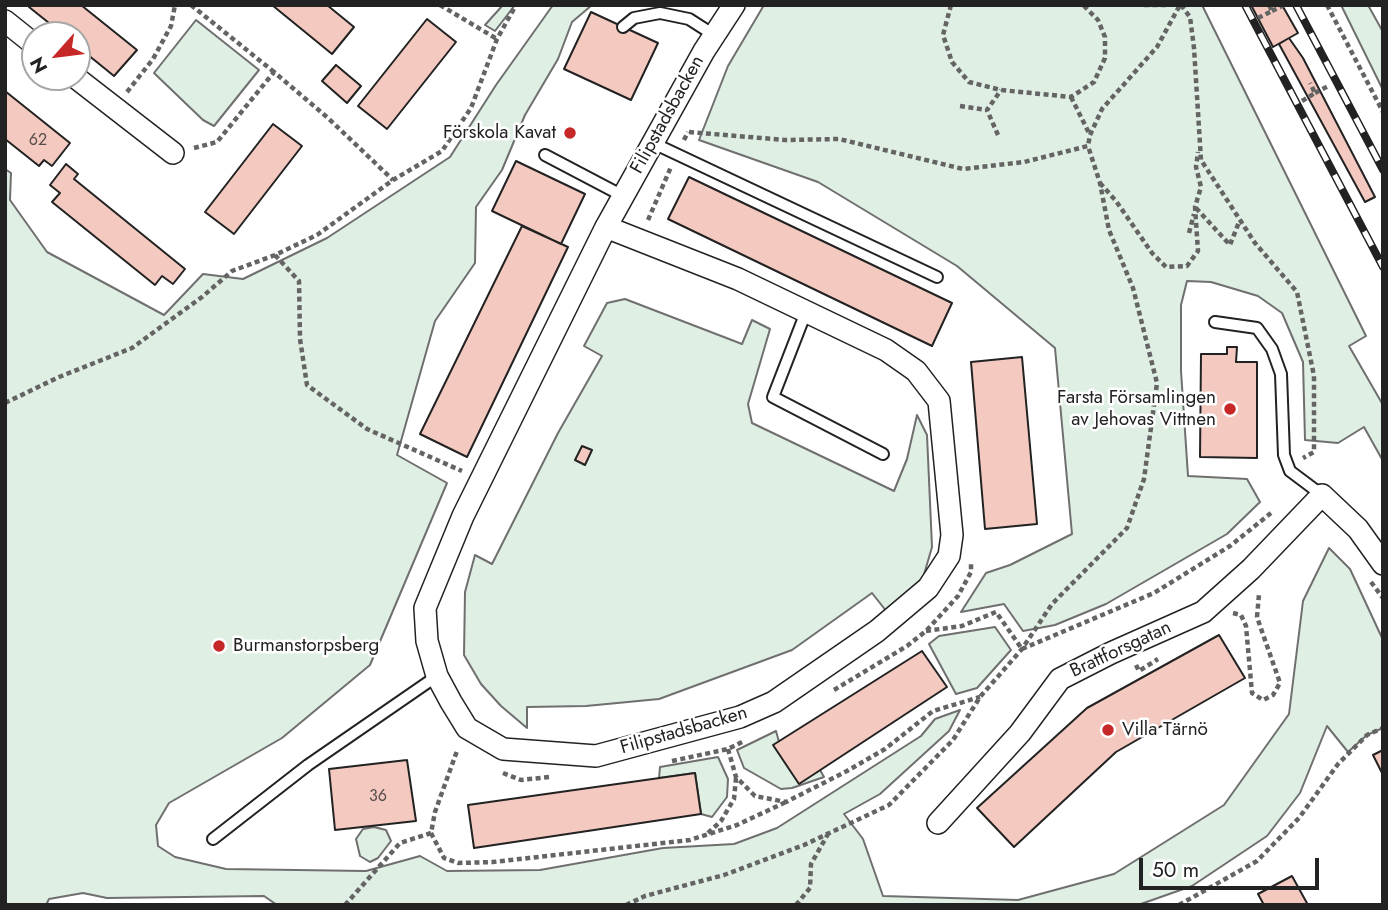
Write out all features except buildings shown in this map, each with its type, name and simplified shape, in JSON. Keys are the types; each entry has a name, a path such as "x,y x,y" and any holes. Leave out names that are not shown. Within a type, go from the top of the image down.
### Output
{"street":[{"name":"Filipstadsbacken","path":"606,226 738,279 886,351 916,371 939,401 952,534 949,556 928,587 877,631 774,702 719,725 596,756 503,749 467,728 437,676 427,641 425,608 463,516 606,226 714,35 734,5"},
{"path":"5,21 21,34"},
{"path":"91,89 173,153"},
{"path":"1322,495 1359,528 1374,570"},
{"name":"Brattforsgatan","path":"938,823 1020,733 1060,679 1203,612 1251,569 1322,495"}],"lane":[{"path":"623,27 634,18 660,13 689,19 714,35"},
{"path":"653,143 937,277"},
{"path":"545,155 623,195"},
{"path":"806,312 773,397 883,454"},
{"path":"1215,321 1257,328 1272,349 1281,374 1284,455 1290,471 1322,495"},
{"path":"213,839 308,765 437,676"}],"path":[{"path":"115,108 153,59 171,26 175,5"},
{"path":"191,5 328,118 393,180"},
{"path":"440,5 497,39"},
{"path":"5,403 59,377 132,348 202,297 232,271 317,235 393,180 442,151 471,108 497,39 516,5"},
{"path":"951,5 943,35 952,62 969,82 1001,90 1071,97 1094,82 1105,58 1105,37 1098,20 1083,5"},
{"path":"1144,5 1169,5"},
{"path":"626,905 645,895 724,875 804,845 889,805 953,740 980,697 1021,649 1052,604 1127,528 1144,479 1157,383 1133,288 1109,230 1100,183 1088,146 1102,109 1157,47 1181,5 1190,18 1194,48 1198,143 1196,167 1201,187 1189,233"},
{"path":"1258,18 1271,8 1284,5"},
{"path":"1327,5 1383,112"},
{"path":"173,153 217,142 274,72"},
{"path":"1310,83 1315,93"},
{"path":"1301,101 1330,85"},
{"path":"987,110 1001,90"},
{"path":"1071,97 1090,135"},
{"path":"960,106 987,110"},
{"path":"987,110 998,135"},
{"path":"667,118 688,132 785,140 839,139 963,169 1024,162 1088,146"},
{"path":"649,230 648,217 688,132"},
{"path":"1198,143 1201,160 1240,221 1297,292 1314,376 1314,452 1298,460 1290,471"},
{"path":"1100,183 1116,201 1152,253 1166,267 1187,266 1198,251 1195,206"},
{"path":"1195,206 1230,245 1240,221"},
{"path":"275,255 299,281 300,339 306,385 367,429 469,474"},
{"path":"1021,649 1154,593 1230,546 1271,512"},
{"path":"829,694 907,646 926,631 958,596 971,572 971,559"},
{"path":"1374,570 1383,598"},
{"path":"1222,615 1231,612 1241,615 1246,626 1252,693 1263,700 1273,695 1280,683 1257,617 1258,595 1264,584"},
{"path":"926,631 962,626 996,612 1021,649"},
{"path":"1145,659 1135,664 1139,671 1160,657"},
{"path":"457,751 435,811 430,834 444,858 458,863 493,862 677,841 737,825 847,771 885,749 933,711 980,697"},
{"path":"1180,905 1257,861 1299,818 1338,764 1367,735 1383,728"},
{"path":"664,762 727,749 751,737"},
{"path":"451,744 469,758"},
{"path":"706,834 721,821 734,799 736,777 727,749"},
{"path":"501,772 521,780 556,776"},
{"path":"736,777 755,796 786,802"},
{"path":"345,905 400,843 430,834"},
{"path":"796,905 810,888 811,864 828,834"}],"green space":[{"path":"503,5 515,5 495,31 485,25"},
{"path":"553,5 592,5 572,22 558,59 525,115 502,170 476,207 475,263 435,321 397,455 447,483 370,665 282,738 169,803 156,825 158,846 175,857 226,869 366,871 420,856 447,871 540,870 663,848 734,844 777,828 921,736 935,719 960,710 949,731 880,794 844,814 863,839 883,896 1018,900 1114,874 1224,805 1289,714 1303,601 1329,548 1350,569 1383,640 1383,728 1367,735 1348,752 1327,726 1300,793 1267,836 1192,886 1138,905 277,905 264,896 107,898 83,893 49,899 46,905 5,905 5,169 11,173 10,200 47,252 164,315 203,274 243,279 327,238 450,157 496,85"},
{"path":"764,5 1202,5 1366,336 1349,346 1383,405 1383,461 1364,427 1338,443 1305,440 1303,362 1282,313 1258,296 1211,282 1187,281 1181,305 1181,371 1188,476 1247,479 1260,502 1227,534 1106,604 1055,625 1023,631 1004,604 961,612 986,573 1010,565 1072,534 1055,348 957,266 818,182 699,140 728,66"},
{"path":"1341,5 1368,5 1383,32 1383,90"},
{"path":"196,20 259,70 214,126 203,120 154,73"},
{"path":"625,299 742,344 752,320 770,329 748,404 752,423 894,491 907,459 917,415 927,435 932,547 923,578 887,612 872,593 792,650 659,699 586,706 527,707 527,728 481,684 464,655 465,592 475,555 492,564 558,433 602,356 584,346 607,303"},
{"path":"995,627 1011,650 977,688 956,694 929,644 939,636"},
{"path":"776,731 779,742 820,770 824,777 781,789 744,768 737,750"},
{"path":"718,757 728,779 727,797 712,817 701,814 695,773 659,778 660,767"},
{"path":"374,827 386,830 391,841 378,858 370,862 360,856 356,839 363,829"}],"railway":[{"path":"1245,5 1383,267"},
{"path":"1296,5 1383,170"}],"place":[{"name":"Förskola Kavat","path":"570,133"},
{"name":"Farsta Församlingen av Jehovas Vittnen","path":"1230,409"},
{"name":"Burmanstorpsberg","path":"219,646"},
{"name":"Villa Tärnö","path":"1108,730"}]}
